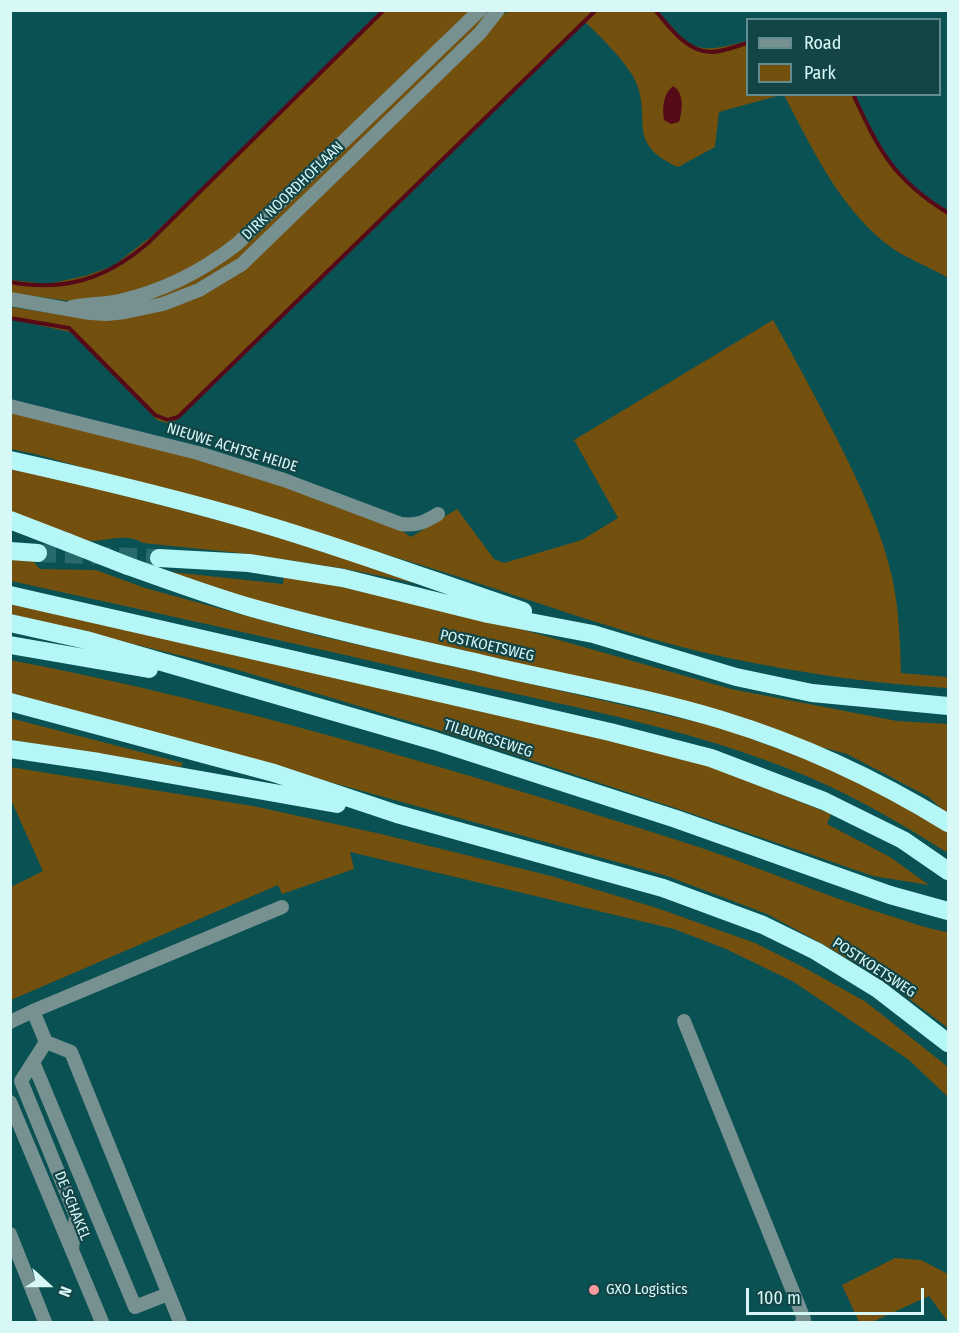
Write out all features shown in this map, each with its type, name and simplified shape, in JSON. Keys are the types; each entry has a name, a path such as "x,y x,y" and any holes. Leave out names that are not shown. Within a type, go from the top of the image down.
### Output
{"highway":[{"path":"10,460 86,477 262,523 593,634 736,677 812,693 948,706"},
{"name":"POSTKOETSWEG","path":"10,520 128,566 247,606 484,665 620,694 721,720 839,764 921,807 948,824"},
{"path":"10,551 38,553"},
{"path":"159,558 249,563 343,578 488,614 593,634"},
{"path":"10,595 610,732 711,758 824,801 903,840 948,871"},
{"name":"TILBURGSEWEG","path":"10,623 86,640 435,741 676,819 890,895 948,911"},
{"path":"10,645 248,687"},
{"name":"POSTKOETSWEG","path":"10,702 274,773 397,814 663,888 763,925 816,951 878,989 948,1043"},
{"name":"POSTKOETSWEG","path":"10,749 99,762 397,814"}],"street":[{"name":"DIRK NOORDHOFLAAN","path":"67,308 139,296 175,283 215,261 237,244 480,10"},
{"name":"DIRK NOORDHOFLAAN","path":"10,299 107,314 163,304 200,290 242,264 480,33 498,10"},
{"name":"NIEUWE ACHTSE HEIDE","path":"10,406 198,453 284,480 401,524 423,524 438,514"},
{"path":"10,1022 282,907"},
{"path":"33,1011 46,1042 71,1052 180,1323"},
{"path":"684,1021 804,1319 802,1323"},
{"path":"46,1042 21,1081 76,1216 72,1249"},
{"path":"33,1062 135,1307 168,1294"},
{"name":"DE SCHAKEL","path":"10,1102 102,1323"},
{"path":"10,1234 45,1323"}],"green space":[{"path":"383,11 475,11 212,260 133,294 70,301 11,293 10,280 48,284 85,276 113,266 152,236"},
{"path":"485,11 495,11 241,260 169,298 93,307 196,277"},
{"path":"511,11 658,11 679,35 696,46 716,48 746,41 746,96 777,96 719,112 715,147 678,167 661,158 651,148 645,138 642,105 634,78 618,56 585,22 177,420 167,423 157,420 92,351 70,332 11,319 10,307 77,317 103,318 226,279 498,16"},
{"path":"785,96 855,96 877,140 897,171 948,211 948,278 898,252 867,227 839,192"},
{"path":"773,320 838,441 876,524 894,589 899,625 901,673 948,677 948,688 893,684 811,673 690,649 651,639 459,577 278,523 11,449 11,410 72,424 282,484 399,529 411,537 457,509 494,559 504,563 582,540 618,518 574,440"},
{"path":"10,469 79,483 259,531 439,588 346,569 249,554 143,543 131,538 86,540 11,514"},
{"path":"10,559 33,561 40,569 96,570 145,588 320,636 719,727 836,770 948,831 948,853 848,795 788,768 741,751 595,711 11,581"},
{"path":"162,571 283,584 284,574 496,622 731,689 897,721 948,724 948,814 927,796 847,754 485,657 235,596"},
{"path":"11,603 608,739 709,766 831,814 827,824 890,857 929,885 873,876 464,738 299,688 231,668 11,614"},
{"path":"10,660 178,696 427,763 701,848 860,906 948,932 948,1028 884,980 767,914 667,876 11,693"},
{"path":"10,718 183,763 181,767 11,740"},
{"path":"10,767 253,806 381,834 551,876 657,908 755,943 866,1002 948,1067 948,1097 909,1060 794,982 726,949 674,929 350,852 354,869 282,894 278,885 11,1000 11,887 43,871 11,800"},
{"path":"895,1258 921,1260 948,1274 948,1322 929,1296 872,1322 859,1322 842,1285"}],"shaded area":[{"path":"673,86 679,93 682,108 679,122 671,124 664,120 663,106 667,93"}],"waterway":[{"path":"10,282 30,285 67,284 100,274 132,255 148,243 384,10"},
{"path":"10,318 69,328 155,415 168,420 178,417 596,10"},
{"path":"655,10 679,37 702,51 720,51 746,44"},
{"path":"854,96 880,148 901,176 929,201 948,213"}],"tunnel":[{"path":"38,553 159,558"}],"place":[{"name":"GXO Logistics","path":"594,1290"}]}
